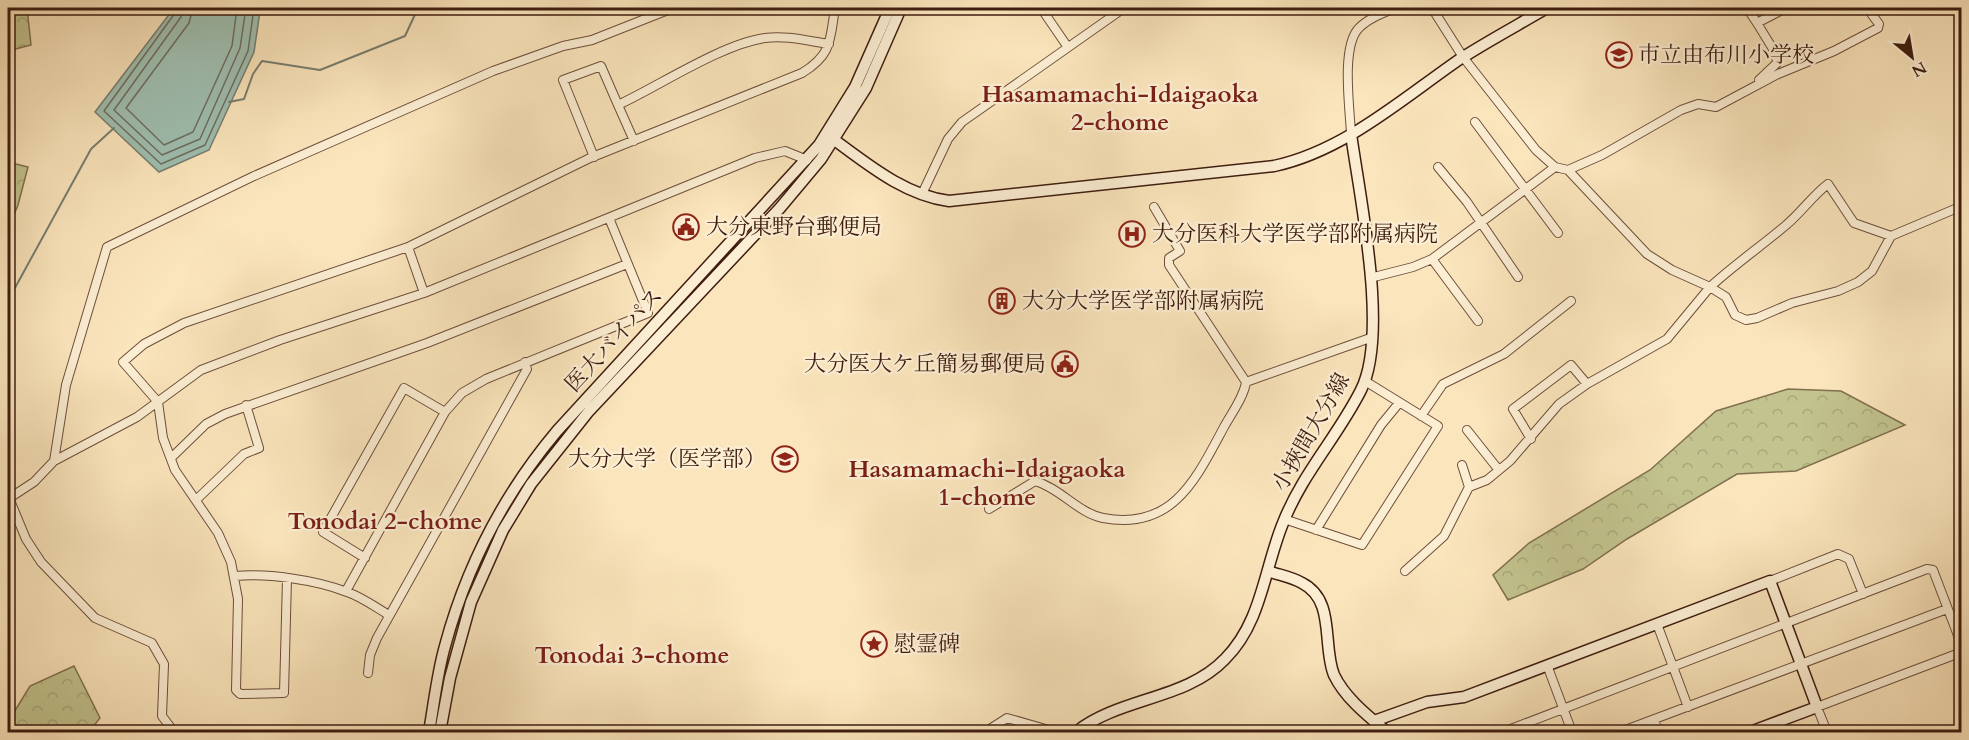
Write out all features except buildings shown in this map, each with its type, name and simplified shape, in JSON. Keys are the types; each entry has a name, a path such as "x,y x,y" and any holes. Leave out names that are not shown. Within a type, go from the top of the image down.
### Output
{"main road":[{"name":"医大バイパス","path":"429,732 444,648 456,610 478,554 520,479 569,417 830,137 891,8"},
{"name":"医大バイパス","path":"440,732 450,678 471,602 503,530 531,484 589,411 785,202 872,76 901,8"},
{"path":"830,137 887,177 938,200 964,201 1266,167 1314,154 1351,134 1463,57 1547,8"},
{"name":"小挾間大分線","path":"1076,732 1107,713 1199,679 1225,660 1250,623 1284,519 1301,485 1354,403 1365,381 1373,337 1370,278 1351,134"},
{"path":"1268,571 1304,583 1316,595 1325,612 1329,656 1335,675 1345,693 1387,732"},
{"path":"1374,721 1427,702 1464,696 1770,581 1817,707 1750,732"}],"street":[{"path":"54,461 66,385 107,247 254,176 493,72 563,46 592,40 673,8"},
{"path":"287,579 284,693 240,694 236,690 238,599 235,576 225,546 175,470 163,438 158,402 123,362 144,344 184,323 408,247 594,157 802,74 818,64 826,54 835,8"},
{"path":"1041,8 1067,46"},
{"path":"922,194 948,139 963,122 1067,46 1124,8"},
{"path":"1351,134 1348,68 1351,45 1356,30 1395,8"},
{"path":"1432,8 1463,57 1536,150 1556,167 1568,170 1647,254 1672,270 1726,297 1736,315 1746,320 1792,303 1838,291 1858,282 1872,271 1891,236 1962,206"},
{"path":"1747,8 1776,54 1777,63 1753,86"},
{"path":"1757,22 1786,8"},
{"path":"1568,170 1602,155 1680,110 1698,104 1716,107 1753,86 1834,51 1878,28 1879,24 1868,8"},
{"path":"618,105 748,41 780,37 829,44"},
{"path":"594,157 563,80 601,66 634,141"},
{"path":"1474,122 1558,233"},
{"path":"174,732 162,716 164,664 152,643 94,618 41,562 26,539 8,499 34,482 54,461 128,422 201,370 280,340 424,293 775,152 790,152 807,160"},
{"path":"1438,166 1467,202 1479,223 1518,277"},
{"path":"1370,278 1413,267 1432,259 1556,167"},
{"path":"1405,571 1444,536 1469,487 1487,480 1510,461 1531,440 1559,404 1587,384 1667,339 1727,269 1787,224 1815,194 1828,184 1854,223 1891,236"},
{"path":"1154,207 1180,251 1169,258 1169,265 1246,382"},
{"path":"346,591 446,412 471,386 648,313 609,218"},
{"path":"408,247 424,293"},
{"path":"1432,259 1478,321"},
{"path":"171,458 206,424 246,405 427,343 627,264"},
{"path":"1421,416 1443,384 1504,354 1571,301"},
{"path":"989,509 1035,481 1100,518 1126,520 1155,514 1167,508 1186,492 1246,382 1373,337"},
{"path":"368,674 370,655 389,615 527,369 525,362"},
{"path":"1531,440 1513,409 1571,365 1587,384"},
{"path":"1284,519 1362,545 1438,426 1365,381"},
{"path":"365,558 323,532 404,388 446,412"},
{"path":"1316,530 1381,425 1399,403"},
{"path":"196,500 244,454 259,448 246,405"},
{"path":"1467,430 1498,469"},
{"path":"1462,465 1469,487"},
{"path":"1770,581 1838,554 1849,559 1863,594"},
{"path":"1503,732 1927,569 1932,570 1947,609 1959,629 1962,646"},
{"path":"235,576 267,575 346,591 389,615"},
{"path":"1620,732 1947,609"},
{"path":"1657,624 1688,708"},
{"path":"1827,732 1817,707 1962,652"},
{"path":"1547,665 1572,732"},
{"path":"985,732 1007,718 1056,732"},
{"path":"1654,721 1659,732"}],"green space":[{"path":"8,8 27,8 31,45 8,51"},
{"path":"8,162 28,167 18,205 8,229"},
{"path":"1788,389 1841,391 1905,425 1796,471 1737,474 1627,539 1583,569 1508,600 1493,575 1529,543 1650,470 1716,411"},
{"path":"74,666 100,718 89,732 8,732 8,722 30,686"}],"water":[{"path":"174,8 259,8 260,11 254,52 209,150 159,172 95,112"}],"waterway":[{"path":"229,102 244,99 253,74 262,61 320,70 405,36 418,8"},
{"path":"8,337 11,327 10,297 91,149 114,128"}],"place":[{"name":"市立由布川小学校","path":"1619,55"},
{"name":"大分東野台郵便局","path":"686,227"},
{"name":"大分医科大学医学部附属病院","path":"1132,234"},
{"name":"大分大学医学部附属病院","path":"1002,301"},
{"name":"大分医大ケ丘簡易郵便局","path":"1065,364"},
{"name":"大分大学（医学部）","path":"785,459"},
{"name":"慰霊碑","path":"874,644"}],"district":[{"name":"Hasamamachi-Idaigaoka 2-chome","path":"1120,108"},
{"name":"Hasamamachi-Idaigaoka 1-chome","path":"987,483"},
{"name":"Tonodai 2-chome","path":"385,521"},
{"name":"Tonodai 3-chome","path":"632,655"}]}
